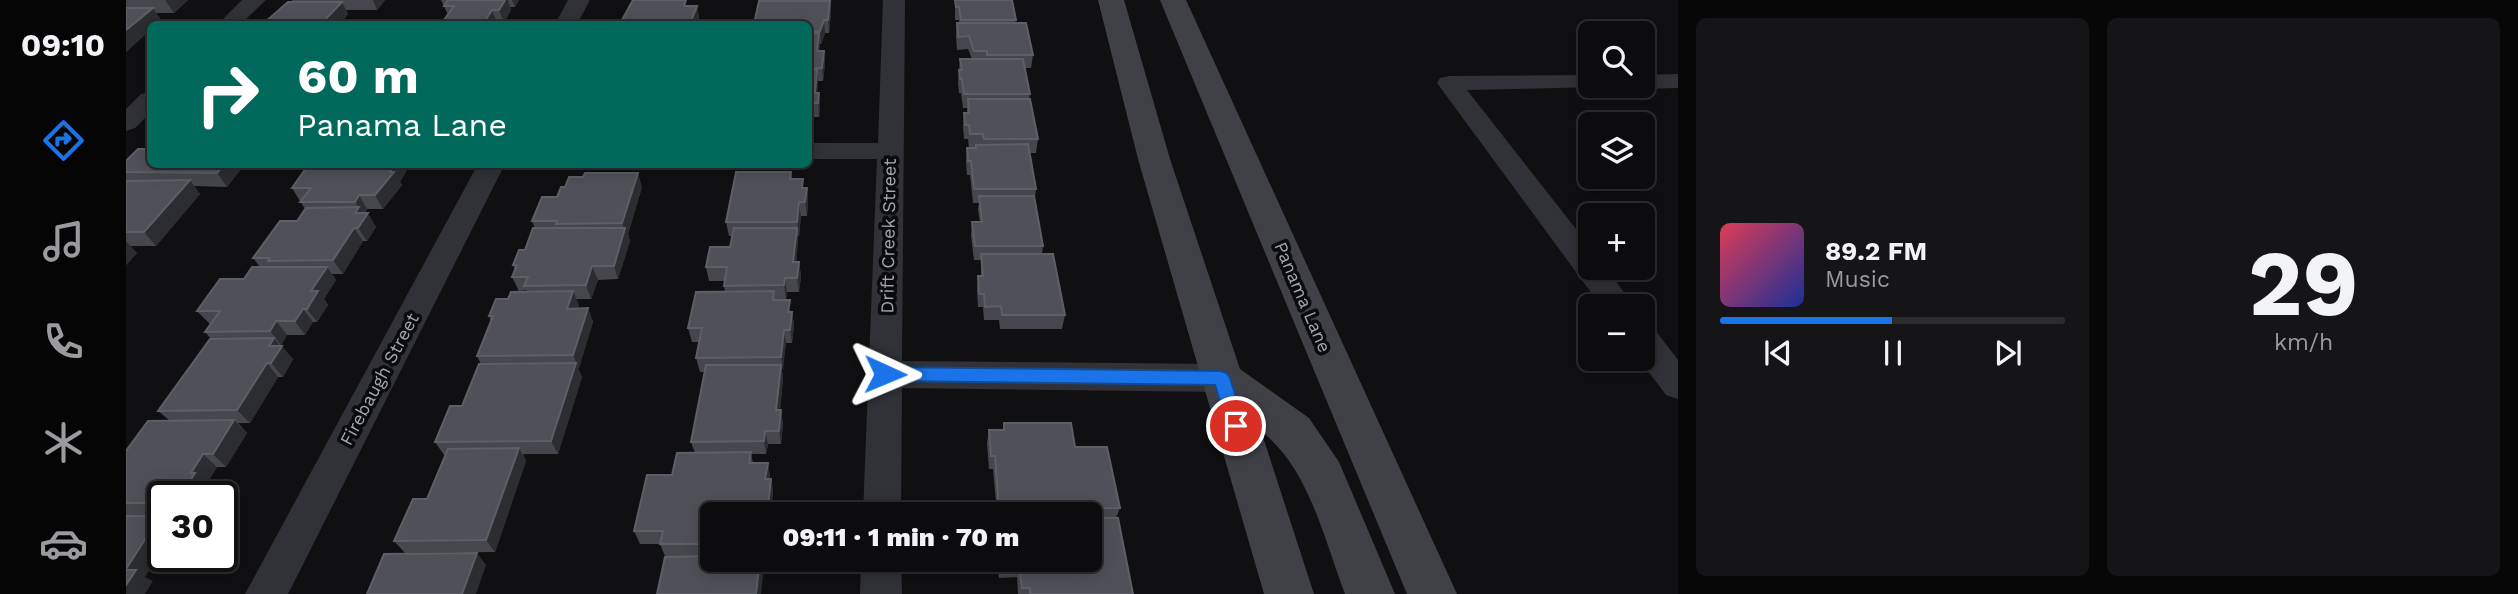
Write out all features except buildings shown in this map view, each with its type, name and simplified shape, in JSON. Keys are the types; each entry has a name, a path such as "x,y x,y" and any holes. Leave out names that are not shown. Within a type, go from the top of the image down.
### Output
{"main road":[{"path":"1111,0 1154,159 1289,594"},
{"name":"Panama Lane","path":"1173,0 1432,594"},
{"path":"1221,378 1293,431 1323,476 1370,594"}],"street":[{"path":"232,21 255,0"},
{"path":"568,21 579,0"},
{"name":"Drift Creek Street","path":"882,502 894,0"},
{"path":"1655,82 1678,81"},
{"path":"1578,82 1449,83 1609,294"},
{"path":"126,123 147,102"},
{"path":"812,151 890,151"},
{"name":"Firebaugh Street","path":"266,594 490,168"},
{"path":"1655,355 1678,385"},
{"path":"885,374 1221,378"},
{"path":"881,572 881,594"}],"route":[{"path":"885,374 1221,378 1236,426"}]}
